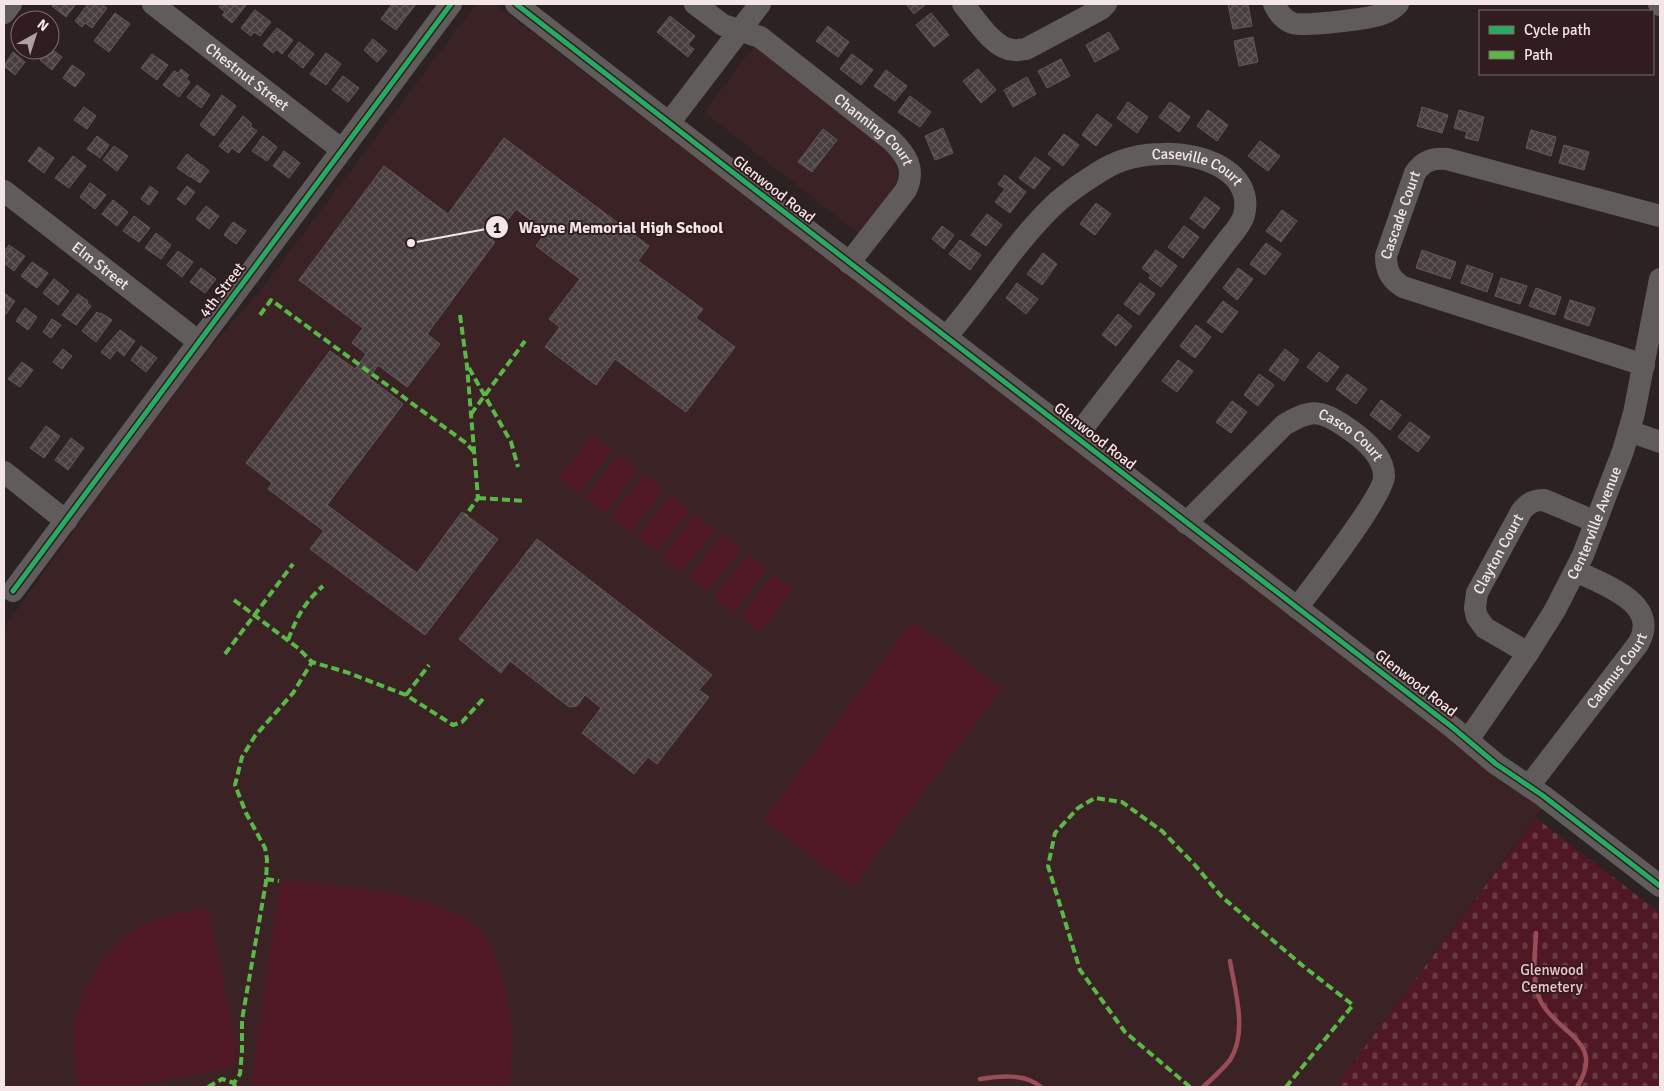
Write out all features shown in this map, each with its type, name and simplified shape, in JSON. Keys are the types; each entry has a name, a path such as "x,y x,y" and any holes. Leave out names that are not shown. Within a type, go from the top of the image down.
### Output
{"street":[{"path":"4,14 11,4"},
{"name":"Chestnut Street","path":"153,4 342,150"},
{"name":"4th Street","path":"13,590 451,4"},
{"name":"Glenwood Road","path":"516,4 1468,740 1496,764 1529,786 1660,886"},
{"name":"Channing Court","path":"694,4 723,25 760,37 890,139 907,159 910,176 906,190 850,263"},
{"path":"669,123 760,4"},
{"path":"963,4 992,40 1002,47 1014,50 1026,48 1101,9 1106,4"},
{"path":"1274,4 1277,11 1290,22 1307,25 1380,15 1392,10 1398,4"},
{"name":"Caseville Court","path":"946,337 1036,224 1074,189 1106,168 1142,156 1164,154 1196,157 1224,168 1234,177 1244,194 1246,201 1244,217 1219,253 1076,437"},
{"name":"Cascade Court","path":"1644,365 1403,287 1396,283 1389,275 1386,266 1386,256 1415,173 1424,163 1437,158 1447,158 1660,216"},
{"name":"Elm Street","path":"4,191 199,342"},
{"name":"Centerville Avenue","path":"1468,740 1528,653 1555,610 1576,571 1629,431 1644,365 1660,279"},
{"name":"Casco Court","path":"1186,523 1284,425 1300,415 1314,412 1328,416 1347,428 1367,444 1382,464 1385,477 1372,504 1297,608"},
{"path":"1629,431 1660,442"},
{"path":"4,472 66,521"},
{"name":"Clayton Court","path":"1528,653 1481,624 1475,608 1477,593 1521,512 1530,503 1544,500 1596,522"},
{"name":"Cadmus Court","path":"1529,786 1638,644 1643,631 1641,614 1632,600 1576,571"}],"shaded area":[{"path":"476,4 495,4 1543,807 1335,1087 4,1087 4,628 94,502 205,353 263,287"},
{"path":"754,46 896,155 898,184 859,234 704,112"}],"green space":[{"path":"592,435 612,450 579,493 559,478"},
{"path":"618,455 638,470 605,513 585,497"},
{"path":"644,474 664,490 631,532 611,517"},
{"path":"670,494 690,510 657,552 637,537"},
{"path":"695,514 715,530 682,572 662,557"},
{"path":"722,534 741,549 708,592 689,577"},
{"path":"747,554 767,569 734,612 714,597"},
{"path":"773,574 793,589 760,632 740,616"},
{"path":"913,621 1002,688 852,887 763,820"},
{"name":"Glenwood Cemetery","path":"1536,818 1660,913 1660,1087 1335,1087"},
{"path":"281,880 359,888 416,899 442,907 465,919 482,933 490,945 496,960 508,1002 512,1038 509,1087 250,1087"},
{"path":"209,908 238,1057 231,1068 129,1087 79,1087 74,1062 74,1026 83,991 106,954 135,928 172,914"}],"building":[{"path":"54,4 76,4 66,17 60,10 52,6"},
{"path":"88,4 102,4 107,8 92,28 85,23 82,27 75,21"},
{"path":"222,4 247,4 232,23 222,15 225,12 219,7"},
{"path":"392,4 416,4 396,30 381,19"},
{"path":"906,4 926,4 914,14"},
{"path":"1228,4 1248,4 1252,26 1233,29"},
{"path":"255,10 271,22 260,36 254,32 251,36 241,28"},
{"path":"115,13 130,24 109,52 94,41"},
{"path":"931,13 949,35 934,47 916,25"},
{"path":"670,16 695,36 688,45 694,49 688,57 657,32"},
{"path":"828,26 849,42 838,57 816,41"},
{"path":"277,28 293,40 282,54 276,49 273,53 263,45"},
{"path":"1109,32 1119,49 1095,62 1086,45"},
{"path":"1253,37 1258,62 1239,66 1234,41"},
{"path":"373,39 387,51 377,62 364,50"},
{"path":"299,42 314,54 303,68 288,56"},
{"path":"326,53 341,64 326,85 310,74"},
{"path":"152,54 168,65 157,80 141,68"},
{"path":"852,54 873,70 861,85 840,69"},
{"path":"10,57 10,60 23,60 25,62 15,75 4,66"},
{"path":"1061,59 1070,76 1047,88 1038,71"},
{"path":"40,60 60,60 52,70"},
{"path":"72,65 85,74 75,87 63,78"},
{"path":"181,69 189,75 186,79 190,82 179,97 163,85 174,71 178,73"},
{"path":"978,69 996,90 981,103 963,81"},
{"path":"886,70 907,86 895,101 874,86"},
{"path":"343,76 359,88 348,102 332,90"},
{"path":"1027,77 1036,94 1013,107 1004,90"},
{"path":"197,85 210,95 201,108 187,97"},
{"path":"222,95 236,106 214,136 200,125"},
{"path":"910,96 931,112 920,127 898,112"},
{"path":"1128,102 1148,117 1137,133 1117,118"},
{"path":"1170,102 1190,117 1179,132 1159,117"},
{"path":"84,107 96,116 87,129 74,120"},
{"path":"1422,107 1448,115 1442,133 1417,126"},
{"path":"1208,110 1228,125 1217,141 1197,126"},
{"path":"1459,110 1484,117 1478,141 1465,138 1467,132 1454,128"},
{"path":"1097,114 1112,125 1096,146 1082,135"},
{"path":"243,116 252,124 250,126 257,131 239,153 232,148 228,153 219,146"},
{"path":"943,128 953,153 935,160 925,136"},
{"path":"823,129 837,140 812,172 798,162"},
{"path":"1531,130 1556,137 1551,156 1526,148"},
{"path":"1064,134 1079,145 1063,166 1048,154"},
{"path":"97,136 109,145 100,158 87,149"},
{"path":"263,136 277,147 267,161 252,151"},
{"path":"504,138 649,246 638,261 703,309 696,318 735,347 686,412 615,359 596,385 545,347 560,327 549,319 580,279 536,246 546,232 516,209 492,240 495,242 427,334 440,344 407,387 378,365 369,378 403,404 327,505 417,573 462,512 498,539 425,635 310,549 324,531 268,489 272,483 246,463 330,351 355,369 366,354 352,343 363,328 299,280 384,166 448,214"},
{"path":"1260,141 1280,156 1268,171 1248,156"},
{"path":"1564,145 1589,152 1584,170 1559,163"},
{"path":"114,146 128,156 117,171 103,160"},
{"path":"39,147 54,158 44,173 28,161"},
{"path":"284,151 300,163 289,178 273,166"},
{"path":"187,154 200,164 190,177 177,168"},
{"path":"73,156 86,166 69,188 55,178"},
{"path":"1035,157 1050,168 1034,189 1019,178"},
{"path":"201,164 209,171 200,183 191,177"},
{"path":"1005,175 1026,192 1010,213 995,202 1005,189 998,184"},
{"path":"90,183 106,195 95,209 80,197"},
{"path":"150,186 158,192 149,205 141,199"},
{"path":"187,186 195,192 185,205 177,199"},
{"path":"1205,197 1220,208 1204,229 1190,218"},
{"path":"113,200 128,212 117,226 102,214"},
{"path":"1096,203 1111,214 1095,235 1080,224"},
{"path":"206,206 219,216 209,229 196,219"},
{"path":"1282,210 1297,221 1281,242 1266,231"},
{"path":"987,214 1002,225 986,246 971,235"},
{"path":"134,216 150,228 139,242 123,231"},
{"path":"233,222 246,231 236,244 224,235"},
{"path":"942,226 954,235 944,249 932,239"},
{"path":"1184,226 1199,237 1183,258 1168,247"},
{"path":"156,233 171,245 161,259 145,248"},
{"path":"960,240 981,255 970,270 949,254"},
{"path":"1266,243 1281,254 1265,275 1250,264"},
{"path":"9,245 25,256 14,271 4,263 4,252"},
{"path":"1156,250 1177,266 1161,287 1149,278 1151,275 1142,268"},
{"path":"1422,250 1456,262 1450,279 1416,268"},
{"path":"178,251 193,262 182,277 167,265"},
{"path":"1043,253 1057,264 1042,285 1027,274"},
{"path":"32,262 48,273 37,288 21,276"},
{"path":"1467,265 1493,274 1487,292 1461,283"},
{"path":"201,268 216,279 205,293 190,282"},
{"path":"1238,268 1253,279 1237,300 1223,288"},
{"path":"1501,278 1527,286 1520,304 1495,296"},
{"path":"54,279 69,291 58,305 43,293"},
{"path":"1017,283 1038,299 1026,314 1006,298"},
{"path":"1140,283 1155,294 1139,315 1124,304"},
{"path":"1536,288 1561,297 1555,315 1529,306"},
{"path":"4,293 15,301 6,314 4,313"},
{"path":"78,294 88,301 87,303 91,306 76,325 62,315"},
{"path":"1570,300 1595,308 1589,326 1564,318"},
{"path":"1223,301 1238,312 1222,333 1207,322"},
{"path":"25,308 37,317 28,330 16,321"},
{"path":"97,312 112,320 96,342 82,331"},
{"path":"1118,314 1132,326 1116,346 1102,335"},
{"path":"52,319 61,325 51,338 43,332"},
{"path":"1196,325 1211,337 1195,358 1180,346"},
{"path":"120,330 135,341 124,356 117,350 110,359 101,352"},
{"path":"141,346 157,358 146,372 131,360"},
{"path":"63,349 72,356 62,369 53,362"},
{"path":"1285,349 1299,360 1284,381 1269,370"},
{"path":"1319,352 1339,367 1327,382 1307,367"},
{"path":"1178,360 1193,371 1177,392 1162,381"},
{"path":"22,362 33,370 20,387 8,379"},
{"path":"1259,374 1274,385 1258,406 1244,395"},
{"path":"1347,374 1367,389 1356,404 1336,389"},
{"path":"1381,400 1401,415 1390,430 1370,415"},
{"path":"1232,401 1247,412 1231,433 1216,422"},
{"path":"1410,422 1430,437 1418,452 1398,437"},
{"path":"46,426 60,436 44,458 30,448"},
{"path":"71,438 84,448 68,470 55,460"},
{"path":"537,539 712,675 699,690 709,697 657,764 648,757 634,774 582,733 601,708 585,695 577,706 569,707 510,661 501,673 459,639"}],"waterway":[{"path":"1536,933 1534,968 1536,986 1541,1002 1558,1023 1577,1040 1583,1049 1586,1059 1585,1071 1577,1087"},
{"path":"1203,1087 1230,1060 1238,1037 1239,1011 1230,961"},
{"path":"980,1079 1020,1078 1027,1079 1041,1087"}],"marked path":[{"path":"260,315 271,300 466,443 474,452"},
{"path":"460,315 467,366 478,498 466,515"},
{"path":"471,414 525,341"},
{"path":"469,368 511,442 518,467"},
{"path":"478,498 526,501"},
{"path":"225,654 293,564"},
{"path":"288,640 302,611 323,586"},
{"path":"234,600 298,648 312,662 346,672 406,695 453,725 462,722 483,699"},
{"path":"235,1087 234,1083 240,1074 242,1020 266,882 267,859 265,848 246,813 235,785 242,757 255,736 293,693 312,662"},
{"path":"406,695 429,665"},
{"path":"1190,1087 1125,1032 1080,970 1048,866 1055,833 1078,808 1095,798 1122,802 1162,831 1222,897 1303,966 1353,1005 1286,1087"},
{"path":"266,879 279,881"},
{"path":"208,1087 222,1079 234,1083"}],"cycle path":[{"path":"13,591 451,4"},
{"path":"516,4 1452,727 1496,764 1542,795 1660,886"}],"place":[{"name":"Wayne Memorial High School","path":"411,243"}]}
